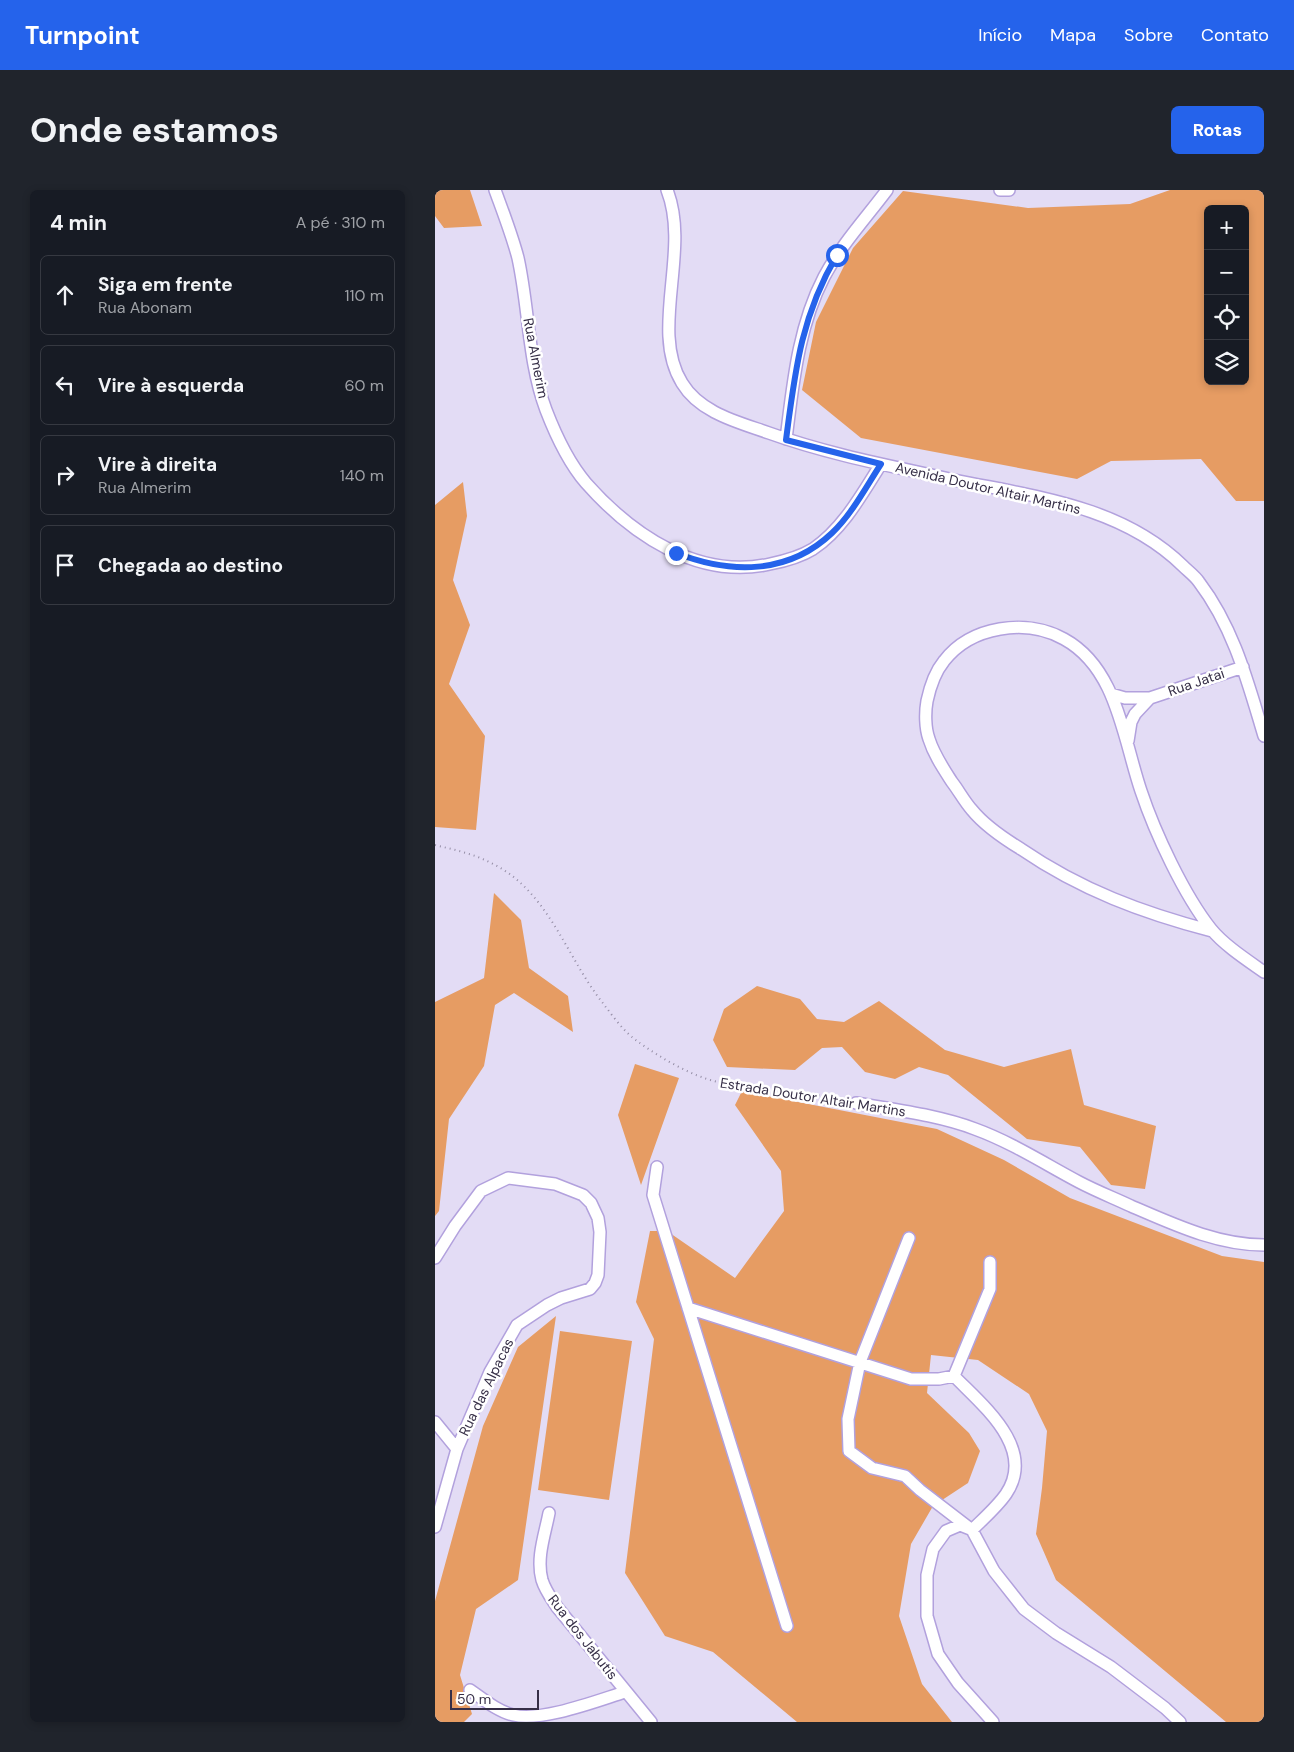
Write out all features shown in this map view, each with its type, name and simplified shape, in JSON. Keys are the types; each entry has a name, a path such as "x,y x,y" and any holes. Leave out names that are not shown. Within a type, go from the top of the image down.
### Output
{"street":[{"name":"Rua Almerim","path":"495,190 517,258 534,364 543,400 563,449 585,482 612,510 646,537 676,553 699,562 718,566 757,567 799,557 814,548 833,532 849,513 881,464"},
{"name":"Avenida Doutor Altair Martins","path":"667,190 674,217 676,247 669,322 671,357 682,383 700,402 723,417 786,440 881,464 1057,501 1099,514 1126,525 1150,538 1173,556 1198,581 1215,606 1231,636 1243,667 1264,736"},
{"path":"786,440 799,350 808,319 824,278 837,255 887,190"},
{"path":"1001,190 1009,190"},
{"path":"1213,930 1171,920 1115,901 1043,864 998,835 972,810 937,759 928,737 925,709 930,685 943,661 959,646 977,636 1019,626 1042,630 1063,638 1083,652 1094,663 1111,694 1141,792 1166,852 1193,901 1213,930 1264,972"},
{"name":"Rua Jatai","path":"1111,694 1125,698 1150,698 1243,667"},
{"name":"Rua Jatai","path":"1128,745 1131,722 1135,714 1150,698"},
{"name":"Estrada Doutor Altair Martins","path":"856,1103 973,1128 1005,1142 1081,1184 1169,1223 1215,1239 1264,1245"},
{"path":"657,1167 653,1195 787,1626"},
{"name":"Rua das Alpacas","path":"435,1258 455,1226 481,1191 508,1178 555,1184 583,1194 591,1203 599,1218 598,1275 595,1283 590,1288 547,1304 517,1325 490,1372 457,1449 435,1527"},
{"path":"909,1238 859,1362 848,1419 849,1451 872,1468 905,1476 972,1530 994,1571 1024,1609 1056,1634 1111,1667 1165,1708 1180,1722"},
{"path":"954,1376 990,1289 990,1262"},
{"path":"688,1308 911,1378 939,1380 954,1376"},
{"path":"954,1376 999,1422 1013,1447 1015,1471 1007,1493 972,1530"},
{"path":"435,1422 457,1449"},
{"name":"Rua dos Jabutis","path":"549,1513 540,1562 541,1578 546,1590 557,1607 651,1722"},
{"path":"972,1530 960,1525 946,1531 933,1549 927,1575 927,1616 938,1654 958,1684 993,1722"},
{"path":"470,1690 499,1710 522,1718 549,1715 625,1692"}],"path":[{"name":"Estrada Doutor Altair Martins","path":"435,846 475,856 494,864 518,880 532,893 551,920 591,988 613,1016 635,1040 662,1058 717,1082 807,1094 856,1103"}],"shaded area":[{"path":"435,190 470,190 482,226 444,228 435,216"},
{"path":"1170,190 1262,190 1264,193 1264,501 1236,501 1201,459 1111,461 1077,479 861,438 802,390 816,322 853,248 903,191 1028,208 1130,204"},
{"path":"463,482 467,516 453,580 470,625 449,684 485,736 476,830 435,827 435,505"},
{"path":"494,893 521,920 529,968 568,996 573,1032 514,993 495,1005 484,1066 449,1119 439,1211 435,1216 435,1002 484,978"},
{"path":"757,986 800,999 817,1019 844,1022 879,1001 945,1050 1004,1067 1071,1049 1084,1105 1156,1126 1145,1189 1111,1185 1080,1147 1027,1139 948,1075 919,1067 895,1079 865,1072 842,1047 822,1048 795,1070 727,1067 713,1040 724,1009"},
{"path":"635,1064 679,1078 641,1185 618,1115"},
{"path":"742,1091 937,1129 1004,1160 1070,1198 1222,1256 1264,1262 1264,1722 1226,1722 1056,1580 1036,1534 1047,1431 1029,1394 978,1360 931,1355 927,1393 969,1433 980,1451 968,1483 933,1506 911,1544 899,1616 922,1684 952,1722 797,1722 713,1652 665,1636 625,1573 654,1339 636,1302 650,1231 667,1231 735,1278 784,1211 781,1171 735,1105"},
{"path":"556,1316 518,1580 476,1609 460,1675 472,1714 464,1722 435,1722 435,1601 483,1426 518,1347"},
{"path":"560,1331 632,1341 609,1500 538,1490"}],"route":[{"path":"676,553 699,562 739,568 757,567 799,557 814,548 833,532 849,513 881,464 786,440 799,350 808,319 824,278 837,255"}]}
